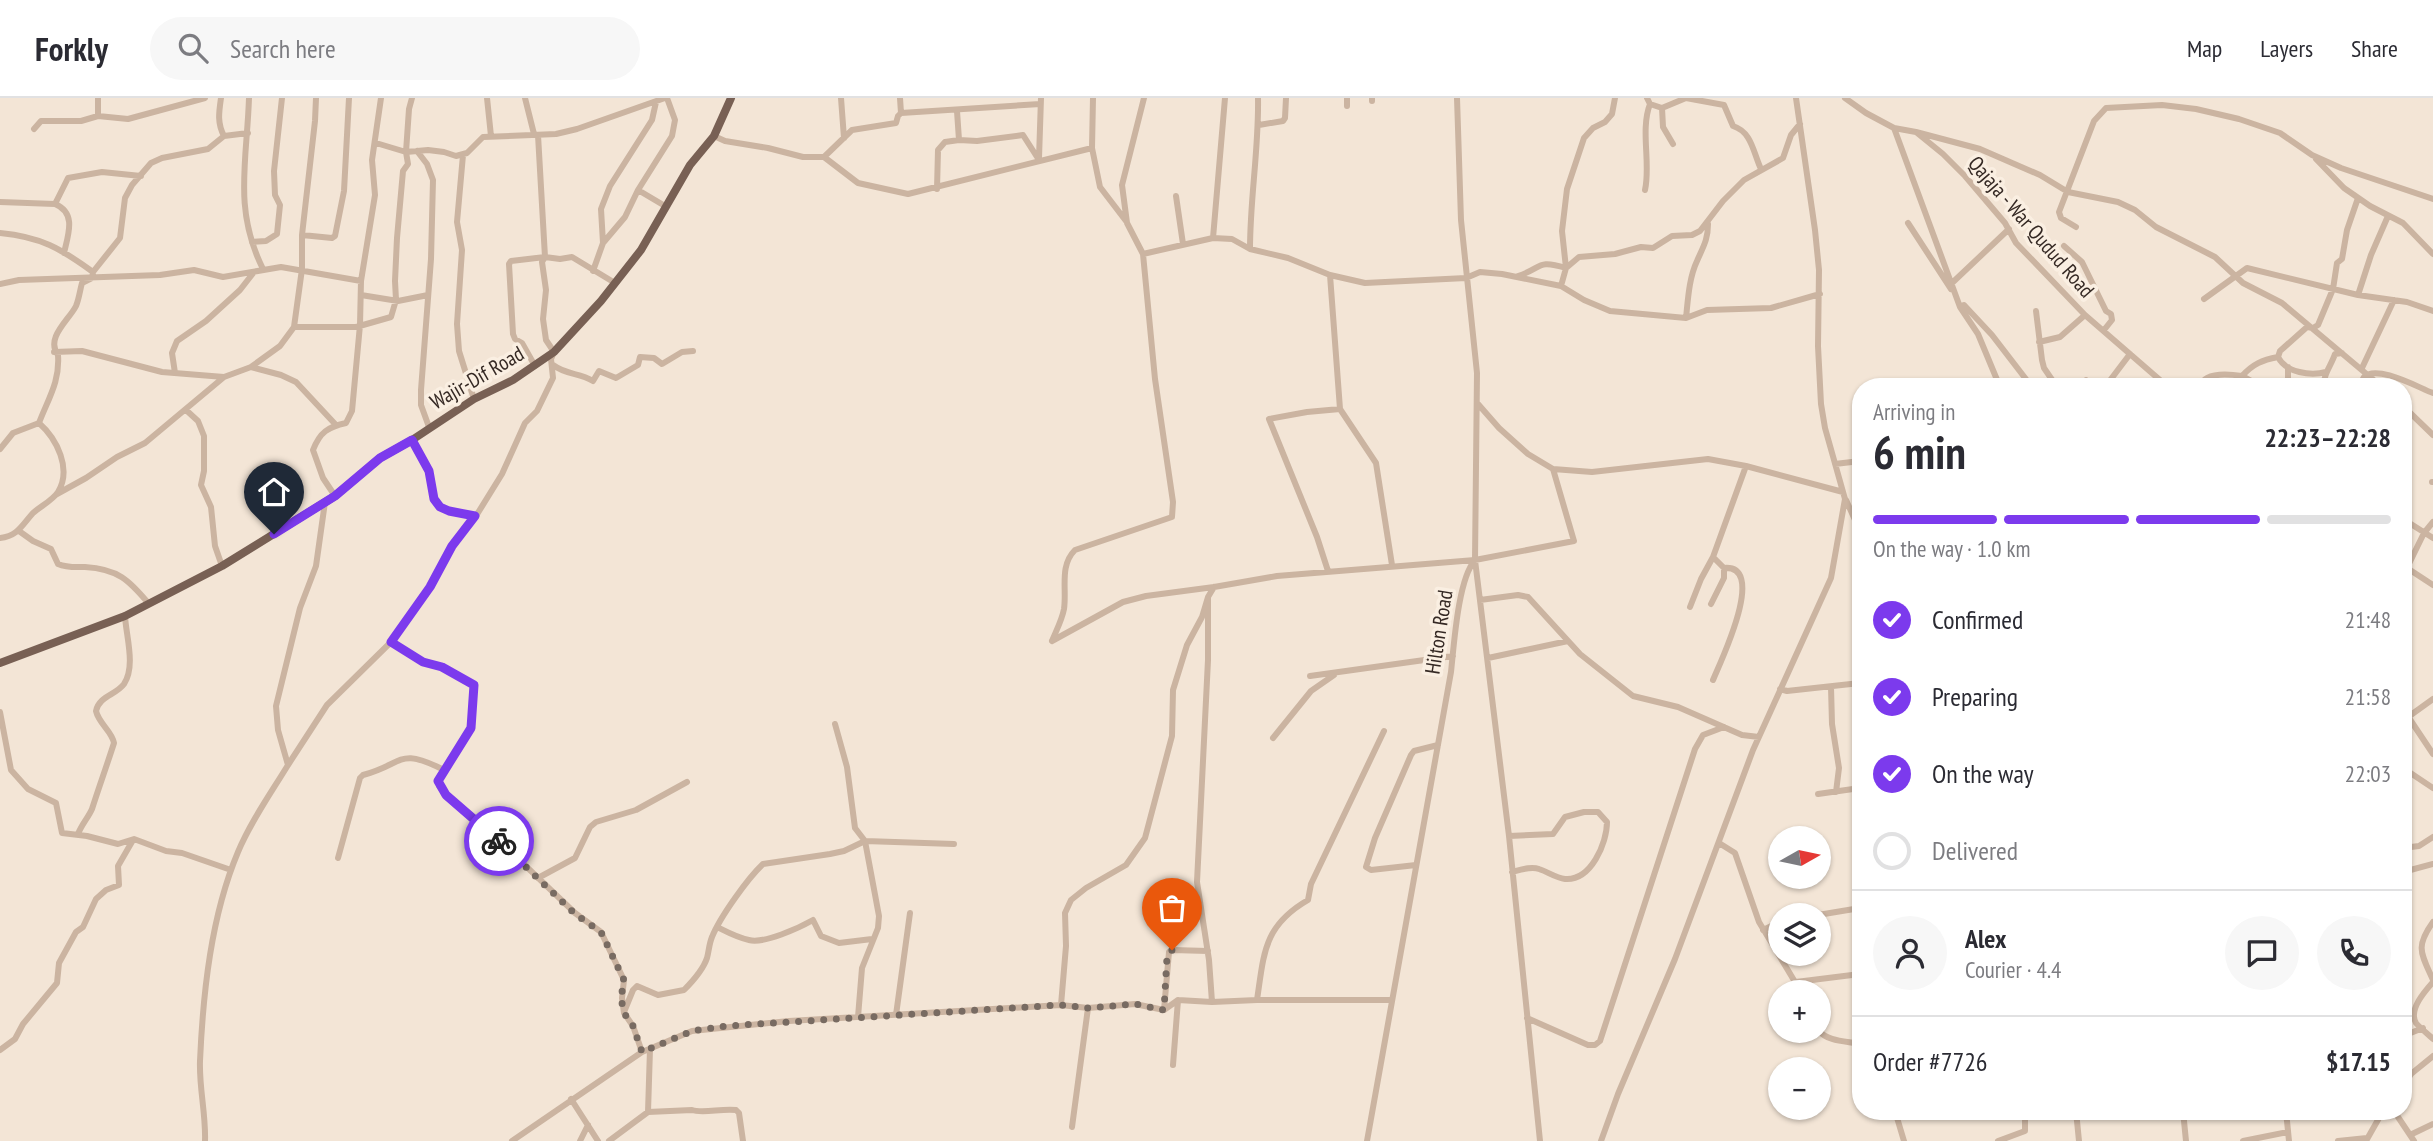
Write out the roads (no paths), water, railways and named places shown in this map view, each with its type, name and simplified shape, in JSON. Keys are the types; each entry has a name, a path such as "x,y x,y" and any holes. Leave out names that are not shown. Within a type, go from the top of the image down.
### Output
{"main road":[{"name":"Wajir-Dif Road","path":"0,663 125,616 222,566 335,496 380,458 412,440 429,426 536,366 581,325 641,250 690,165 714,136 731,98"}],"street":[{"path":"97,98 98,116"},
{"path":"34,129 41,121 81,121 98,116 128,119 205,98"},
{"path":"221,98 218,118 224,136"},
{"path":"249,98 242,190 247,230 259,270"},
{"path":"252,242 266,241 277,234 280,226 280,205 275,195 274,171 282,98"},
{"path":"0,538 12,536 19,531 34,513 57,494 145,443 225,377 251,367 280,346 294,327 302,269 302,235 316,98"},
{"path":"302,235 332,238 338,226 344,191 349,98"},
{"path":"335,496 323,478 313,450 325,429 346,423 351,418 360,325 361,281 375,195 372,159 381,98"},
{"path":"294,327 360,325 391,317 397,300 397,238 403,171 408,164 405,152 412,98"},
{"path":"487,98 491,136"},
{"path":"205,1141 200,1065 212,940 232,870 253,822 327,705 391,642 430,587 452,546 502,474 524,423 537,411 553,378 554,352 546,340 543,320 546,290 542,262 545,257 536,134 525,98"},
{"path":"474,399 459,351 457,324 462,250 457,222 463,155 483,137 577,129 666,98 676,127 625,217 603,243 593,271"},
{"path":"841,98 844,139"},
{"path":"824,157 852,130 896,123 901,113 900,98"},
{"path":"982,98 984,108"},
{"path":"1093,98 1092,148 1100,187 1127,223 1143,254 1213,238 1232,239 1250,248 1288,258 1330,275 1365,283 1466,278 1480,272 1561,286 1610,311 1686,317 1707,310 1771,308 1820,294"},
{"path":"1127,223 1122,185 1144,98"},
{"path":"1213,238 1220,183 1225,98"},
{"path":"1250,248 1252,190 1259,125 1258,98"},
{"path":"1259,125 1283,121 1286,98"},
{"path":"1347,98 1348,106"},
{"path":"1457,98 1460,197 1477,373 1475,560 1509,836 1540,1141"},
{"path":"1561,286 1566,268 1562,231 1567,189 1584,138 1612,114 1615,98"},
{"path":"1662,108 1686,98 1724,105 1734,126 1748,135 1761,169"},
{"path":"1796,98 1815,230 1820,294 1818,346 1821,404 1835,464 1852,512"},
{"path":"1845,98 1894,128 2000,156 2056,183 2068,192 2118,202 2135,210 2156,227 2215,257 2243,283 2281,303 2372,378"},
{"path":"901,113 984,108 1014,100 1040,101 1039,160"},
{"path":"1646,190 1649,174 1645,158 1649,101 1662,108"},
{"path":"603,243 601,209 610,186 652,120 656,102"},
{"path":"2076,228 2059,215 2094,121 2106,108 2169,102 2263,126 2280,133 2312,155 2368,179 2433,199"},
{"path":"1662,108 1663,127 1673,144"},
{"path":"957,111 959,140"},
{"path":"1566,268 1579,257 1615,254 1641,247 1653,248 1672,236 1692,235 1700,231 1723,201 1744,180 1783,158 1791,135 1800,124"},
{"path":"1894,128 1960,306"},
{"name":"Qajaja - War Qudud Road","path":"1916,132 1965,176 2009,229 2016,243 2085,315 2156,378"},
{"path":"0,449 13,433 39,423 56,386 59,367 53,342 66,317 77,304 82,283 92,275 120,238 125,198 132,185 155,160 208,149 224,136 248,133"},
{"path":"937,189 938,150 945,142 1023,135 1039,160"},
{"path":"714,136 725,141 803,157 824,157 852,180 871,187 908,194 937,189 1092,148"},
{"path":"376,143 405,152 463,155"},
{"path":"417,151 427,164 433,180 421,390 421,405 429,426"},
{"path":"2312,155 2344,188 2403,223 2433,254"},
{"path":"55,204 68,178 102,172 141,176"},
{"path":"638,190 665,206"},
{"path":"1175,196 1183,244"},
{"path":"2326,372 2314,375 2288,367 2280,362 2278,357 2280,351 2307,327 2318,325 2333,289 2336,267 2342,260 2347,230 2358,198"},
{"path":"0,202 61,206 70,223 64,253"},
{"path":"2358,295 2388,216"},
{"path":"1686,317 1689,290 1697,261 1708,238 1708,222"},
{"path":"1908,223 1978,334 1996,378"},
{"path":"1951,283 2009,229"},
{"path":"0,233 27,235 43,240 92,275"},
{"path":"2064,246 2082,262 2110,314 2112,320 2104,330"},
{"name":"Hilton Road","path":"1143,254 1156,379 1173,502 1172,517 1075,550 1070,555 1065,570 1064,611 1052,641 1123,602 1146,596 1277,576 1475,560"},
{"path":"536,366 513,334 511,261 572,257 615,283"},
{"path":"1518,277 1546,262 1566,268"},
{"path":"0,284 92,275 160,275 194,270 223,277 281,267 361,281"},
{"path":"2204,299 2247,268 2358,295 2407,302 2433,311"},
{"path":"175,373 172,353 177,341 206,321 259,270"},
{"path":"1330,275 1340,410 1376,463 1392,565"},
{"path":"361,295 397,300 428,295"},
{"path":"2362,369 2394,300"},
{"path":"1960,306 1964,305 1992,335 2025,378"},
{"path":"2036,311 2044,368 2051,378"},
{"path":"2039,342 2060,337 2085,315"},
{"path":"553,365 563,372 583,375 593,382 599,371 616,378 624,374 638,365 640,357 654,358 662,364 681,352 693,351"},
{"path":"54,352 95,353 162,372 225,377"},
{"path":"2325,378 2334,354 2343,353"},
{"path":"2112,378 2130,354"},
{"path":"2242,376 2251,366 2265,359 2278,357"},
{"path":"251,367 296,382 336,425"},
{"path":"2288,367 2288,378"},
{"path":"2364,378 2368,374 2381,373 2394,378"},
{"path":"2205,378 2246,378"},
{"path":"2412,385 2433,393"},
{"path":"1478,404 1499,428 1528,454 1553,469 1592,472 1708,459 1746,466 1844,495"},
{"path":"186,410 198,421 204,436 204,471 201,485 211,508 215,546 222,566"},
{"path":"1328,571 1269,419 1307,412 1340,410"},
{"path":"2412,415 2433,435"},
{"path":"39,423 53,439 64,465 64,476 57,494"},
{"path":"412,440 429,471 434,499 440,507 475,516"},
{"path":"1835,464 1852,462"},
{"path":"1690,607 1713,557 1746,466"},
{"path":"1475,560 1574,541 1553,469"},
{"path":"1601,1141 1675,959 1753,750 1832,578 1844,495"},
{"path":"288,765 278,730 276,706 300,608 316,566 325,502"},
{"path":"2412,558 2424,533 2433,522"},
{"path":"2412,525 2433,538"},
{"path":"19,531 51,549 58,564 65,568 97,569 122,576 131,582 149,604"},
{"path":"1711,604 1725,576 1724,568 1713,557"},
{"name":"Hilton Road","path":"1367,1141 1462,596 1470,566 1475,560"},
{"path":"1713,680 1736,624 1743,587 1737,572 1731,567 1724,568"},
{"path":"2412,571 2433,585"},
{"path":"1060,1005 1066,946 1065,913 1071,900 1086,888 1126,865 1145,838 1172,736 1173,690 1187,645 1214,587"},
{"path":"1480,600 1518,595 1528,597 1568,641 1601,672 1633,696 1678,707 1742,735 1759,737"},
{"path":"1208,597 1208,660 1197,882 1208,951 1212,1002"},
{"path":"78,834 104,779 114,743 96,711 100,702 124,683 129,672 125,616"},
{"path":"1488,658 1568,641"},
{"path":"391,642 423,662 442,667 474,685 471,728 438,781 446,795 488,830 583,920 601,932 624,980 621,998 624,1013 633,1026 642,1052"},
{"path":"1310,676 1453,656"},
{"path":"1273,738 1311,691 1342,672"},
{"path":"1780,689 1787,691 1852,684"},
{"path":"1831,687 1832,724 1839,768 1836,792"},
{"path":"2412,714 2433,699"},
{"path":"0,712 11,770 28,789 56,803 62,833 78,834 118,844 134,839 232,870"},
{"path":"2412,723 2433,754"},
{"path":"835,724 847,767 855,828 865,841 879,916 879,923 862,968 858,1017"},
{"path":"1527,1018 1588,1045 1595,1045 1600,1041 1695,749 1703,735 1724,727"},
{"path":"1257,1000 1266,944 1292,909 1307,900 1312,880 1384,731"},
{"path":"1742,735 1753,750"},
{"path":"1416,866 1371,870 1366,867 1384,816 1411,755 1414,751 1438,745"},
{"path":"338,858 363,775 406,757 415,757 444,770"},
{"path":"2412,774 2433,788"},
{"path":"538,878 575,858 590,827 596,822 636,810 687,782"},
{"path":"1818,794 1852,789"},
{"path":"1509,836 1553,834 1566,817 1584,812 1598,813 1606,822 1604,841 1599,853 1594,862 1576,877 1562,878 1538,868 1512,872"},
{"path":"2412,847 2419,846 2433,836"},
{"path":"0,1050 15,1039 23,1024 57,983 59,963 76,932 83,927 96,899 106,890 119,886 118,866 134,839"},
{"path":"624,1013 637,986 658,995 684,990 703,966 717,928 763,864 837,852 865,841 954,844"},
{"path":"1719,843 1735,853 1763,930 1795,980"},
{"path":"2412,870 2433,864"},
{"path":"1831,913 1852,909"},
{"path":"896,1015 910,913"},
{"path":"717,928 759,941 791,931 813,920 821,936 839,943 872,939"},
{"path":"2433,922 2424,932 2421,947 2433,981 2415,1010 2416,1023 2433,1039"},
{"path":"1763,930 1768,928"},
{"path":"1164,1010 1169,952 1208,951"},
{"path":"1812,980 1852,975"},
{"path":"512,1141 642,1052 692,1031 751,1024 1060,1005 1088,1008 1135,1004 1164,1010 1178,1000 1391,1000"},
{"path":"1173,1065 1178,1000"},
{"path":"1072,1127 1088,1008"},
{"path":"2412,1032 2423,1028"},
{"path":"1831,1039 1852,1043"},
{"path":"648,1112 650,1049"},
{"path":"2412,1073 2433,1056"},
{"path":"571,1099 598,1141"},
{"path":"608,1141 648,1112 698,1112 722,1108 736,1110 741,1122 743,1141"},
{"path":"1898,1120 1904,1141"},
{"path":"1998,1141 2025,1130 2025,1120"},
{"path":"2077,1120 2079,1141"},
{"path":"2184,1120 2186,1141"},
{"path":"2287,1120 2289,1141"},
{"path":"2338,1141 2369,1140 2378,1120"},
{"path":"2400,1120 2412,1138 2433,1124"},
{"path":"580,1141 588,1125"},
{"path":"2243,1141 2288,1132"}]}
